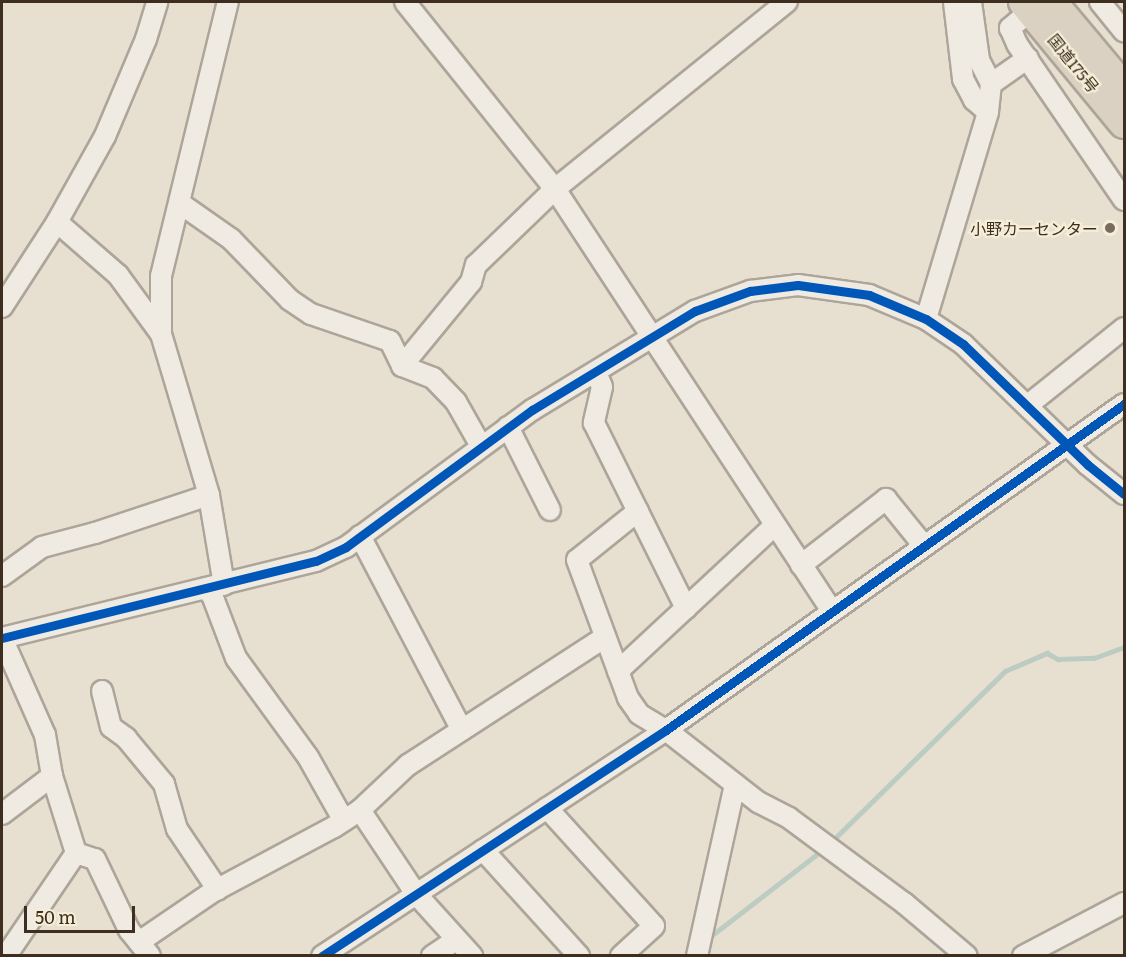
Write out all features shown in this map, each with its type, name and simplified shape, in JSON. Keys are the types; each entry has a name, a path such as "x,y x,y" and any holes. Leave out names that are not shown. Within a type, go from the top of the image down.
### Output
{"highway":[{"name":"国道175号","path":"1035,4 1125,89"},
{"name":"国道175号","path":"1035,4 1125,123"}],"street":[{"path":"2,307 57,222 105,136 146,39 157,2"},
{"path":"228,2 181,204 161,276 161,334 209,495 215,587 212,595 236,658 352,815 416,894 472,956"},
{"path":"405,2 555,189 832,611"},
{"path":"402,366 471,282 476,265 555,189 787,2"},
{"path":"954,2 963,79 974,100 988,112"},
{"path":"926,319 988,112 991,84 980,60 971,2"},
{"path":"1100,2 1125,32"},
{"path":"1035,4 1010,28 1028,58 1121,187"},
{"path":"991,84 1028,58"},
{"path":"181,204 231,239 291,300 311,314 390,341 402,366 433,378 456,402 481,446"},
{"path":"57,222 118,275 161,334"},
{"path":"76,853 52,776 45,735 2,638 316,561 360,536 508,427 651,337 696,311 750,291 798,285 869,296 926,319 963,344 1068,445 1125,494"},
{"path":"1028,405 1125,328"},
{"path":"596,372 602,387 594,423 686,608"},
{"path":"322,956 666,730 1125,404"},
{"path":"508,427 550,510"},
{"path":"2,576 42,547 209,495"},
{"path":"801,565 886,499 924,546"},
{"path":"638,511 577,560 618,671 639,714 666,730 735,784 895,896 967,956"},
{"path":"618,671 775,525"},
{"path":"360,536 462,730"},
{"path":"76,853 95,859 129,930 144,949 218,890 352,815 408,765 605,637"},
{"path":"102,691 111,727 126,738 164,784 177,829 218,890"},
{"path":"2,813 52,776"},
{"path":"698,956 735,784"},
{"path":"547,808 654,926 621,956"},
{"path":"483,850 579,956"},
{"path":"6,956 76,853"},
{"path":"1023,956 1125,903"},
{"path":"432,956 457,939"}],"waterway":[{"path":"830,843 1005,671 1047,653 1058,659 1094,658 1124,647"},
{"path":"707,939 824,849"}],"cycle path":[{"path":"2,638 316,561 346,547 532,410 695,311 750,291 798,285 869,295 926,319 963,344 1088,465 1124,494"},
{"path":"322,956 666,730 1124,404"}],"place":[{"name":"小野カーセンター","path":"1110,228"}]}
